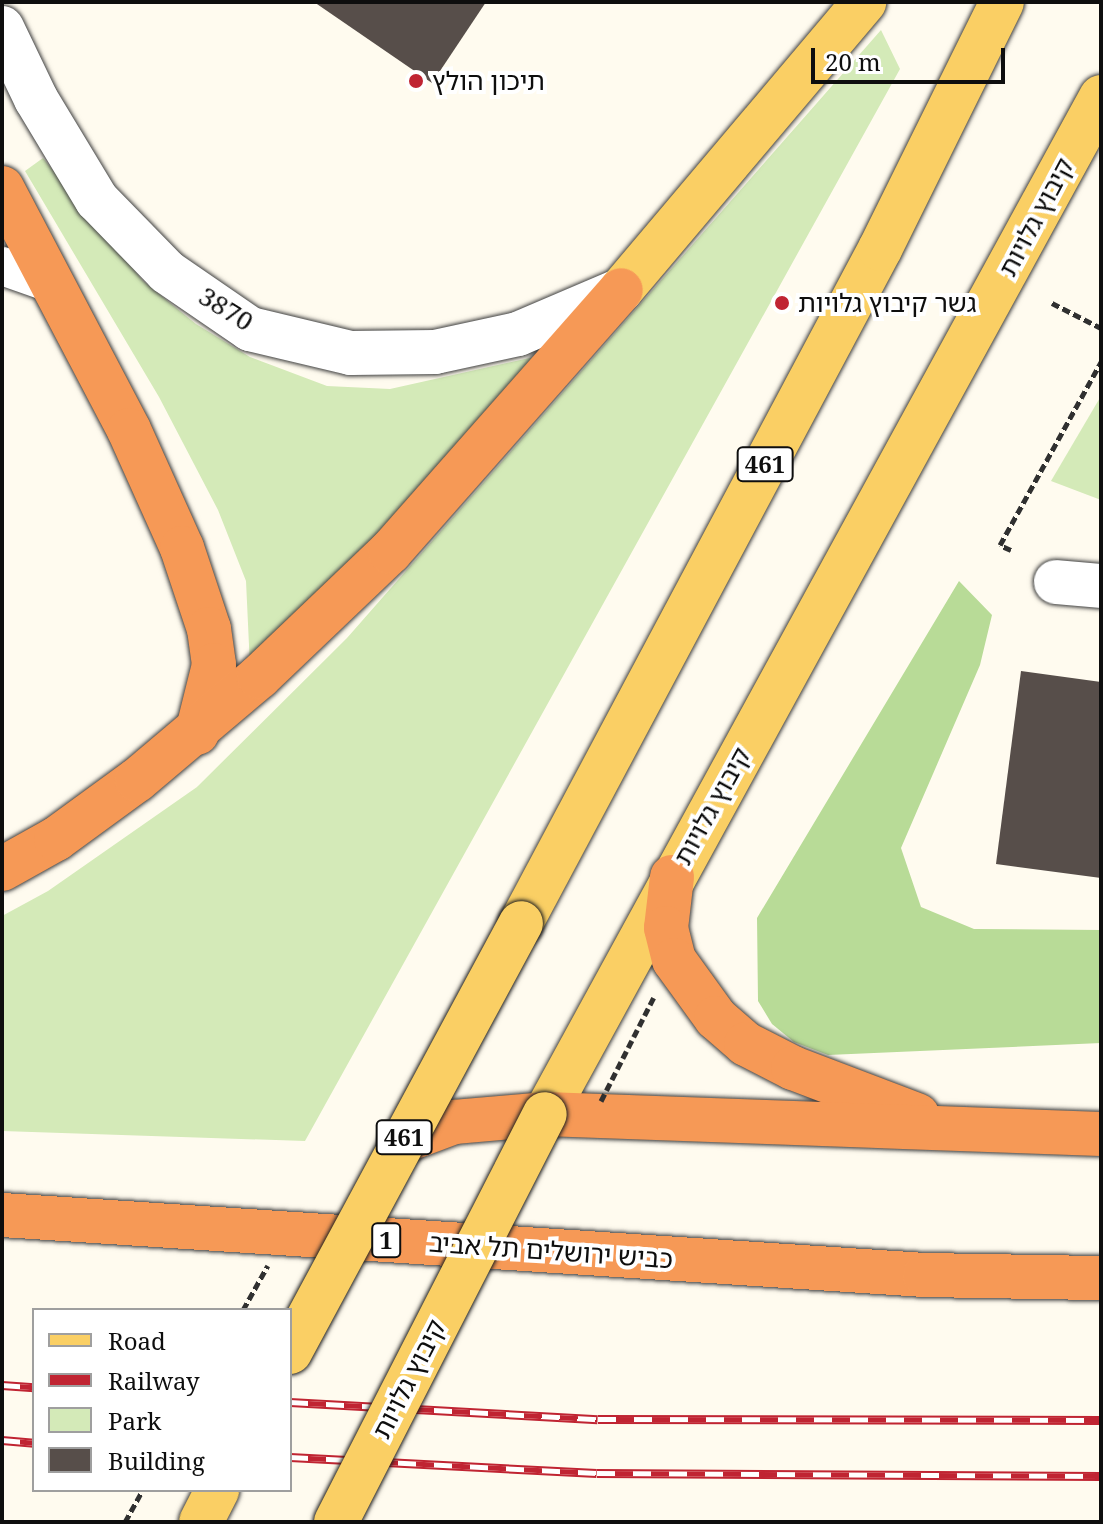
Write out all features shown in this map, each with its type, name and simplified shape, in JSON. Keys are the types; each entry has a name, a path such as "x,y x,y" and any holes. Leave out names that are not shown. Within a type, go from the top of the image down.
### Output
{"highway":[{"path":"2,188 129,430 182,548 209,629 214,665 197,733"},
{"path":"2,869 56,839 197,733 390,552 621,290"},
{"path":"672,877 666,928 674,960 716,1018 746,1044 793,1068 965,1131"},
{"path":"401,1142 454,1122 545,1114 1101,1134"},
{"name":"כביש ירושלים תל אביב","path":"2,1215 925,1275 1101,1278"}],"main road":[{"path":"621,290 864,2"},
{"name":"461","path":"292,1348 880,249 1002,2"},
{"name":"קיבוץ גלויות","path":"336,1522 545,1114 672,877 1101,97"},
{"path":"201,1522 216,1492"}],"street":[{"name":"3870","path":"2,28 36,99 97,200 167,272 250,329 351,353 435,352 518,334 621,290"},
{"path":"1056,582 1101,586"}],"lane":[{"path":"2,266 53,284"}],"path":[{"path":"1050,301 1101,328"},
{"path":"1014,551 1000,545 1101,362"},
{"path":"125,1522 142,1492"}],"green space":[{"path":"881,30 900,69 305,1141 2,1131 2,916 48,891 197,787 347,638"},
{"path":"43,158 143,281 196,324 250,357 327,386 390,389 534,357 303,620 250,667 246,581 218,510 159,397 25,171"},
{"path":"1101,396 1101,500 1051,481"},
{"path":"959,581 992,615 980,665 901,848 921,907 974,929 1101,930 1101,1043 828,1055 794,1042 772,1024 758,1001 757,918"}],"building":[{"path":"314,2 486,2 432,83"},
{"path":"1021,671 1101,682 1101,878 996,864"}],"railway":[{"path":"2,1385 32,1387"},
{"path":"292,1402 598,1419 1101,1420"},
{"path":"2,1440 32,1443"},
{"path":"292,1457 597,1473 1101,1476"}],"place":[{"name":"תיכון הולץ","path":"416,81"},
{"name":"גשר קיבוץ גלויות","path":"782,303"}]}
